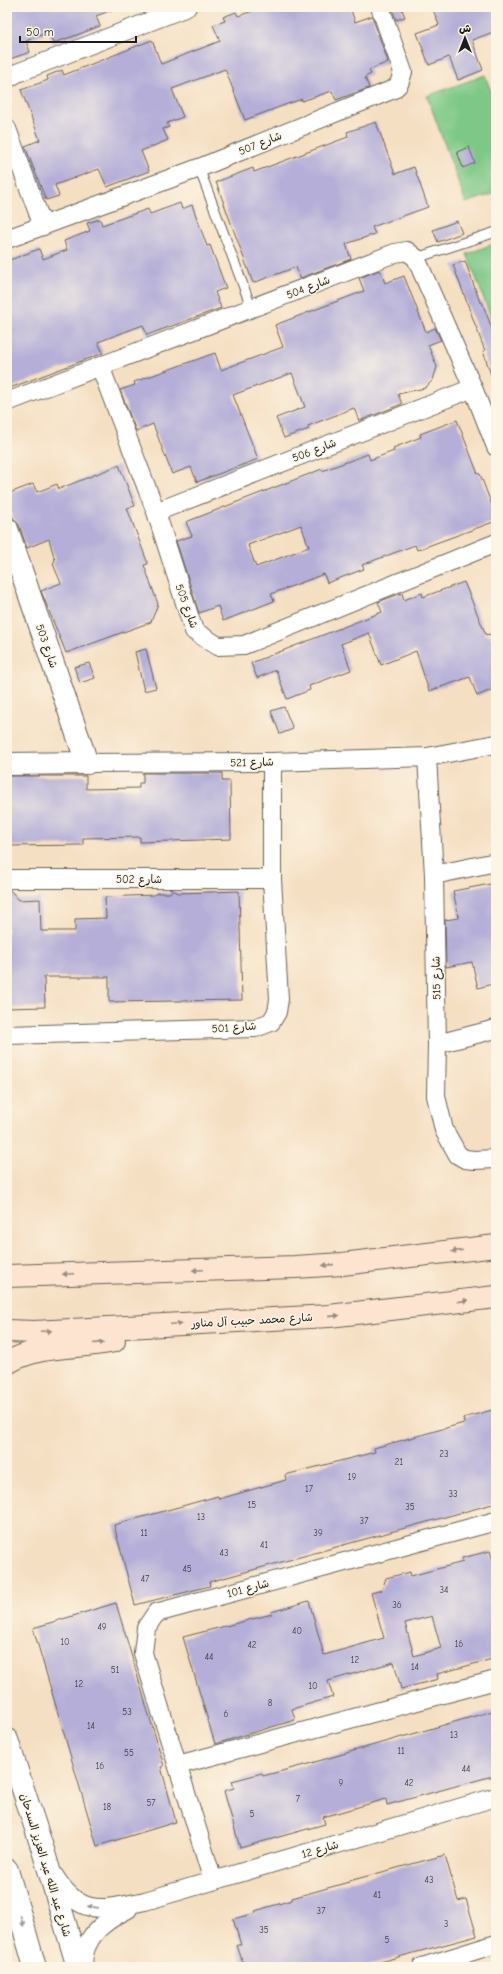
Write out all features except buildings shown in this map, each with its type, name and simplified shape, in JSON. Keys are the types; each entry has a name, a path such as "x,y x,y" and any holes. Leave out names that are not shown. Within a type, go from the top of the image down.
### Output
{"main road":[{"path":"7,1276 294,1267 342,1264 496,1246"},
{"name":"شارع محمد حبيب آل مناور","path":"7,1331 34,1332 329,1316 496,1297"},
{"path":"7,1363 19,1357 46,1348 123,1339 150,1326"}],"street":[{"path":"7,79 17,73 187,7"},
{"name":"شارع 507","path":"7,239 198,168 386,93 399,84 402,72 380,7"},
{"path":"7,129 43,226"},
{"name":"شارع 504","path":"7,402 395,253 407,251 416,258"},
{"path":"416,258 473,388 496,447"},
{"name":"شارع 505","path":"100,366 156,512 194,631 218,646 244,645 496,543"},
{"name":"شارع 506","path":"156,512 473,388"},
{"name":"شارع 503","path":"7,529 87,763"},
{"name":"شارع 521","path":"7,764 272,762 427,757 496,744"},
{"name":"شارع 515","path":"427,757 434,876 437,1044 436,1096 448,1140 458,1155 465,1159 486,1161 496,1159"},
{"name":"شارع 501","path":"7,1035 255,1028 271,1022 277,1012 279,999 272,879 272,762"},
{"path":"434,876 496,862"},
{"name":"شارع 502","path":"7,879 272,879"},
{"path":"437,1044 496,1029"},
{"name":"شارع 101","path":"213,1881 143,1653 146,1628 156,1612 496,1521"},
{"path":"178,1765 496,1680"},
{"name":"شارع عبد الله عبد العزيز السدحان","path":"7,1740 43,1850 78,1967"},
{"name":"شارع 12","path":"43,1850 53,1875 68,1894 80,1904 98,1908 145,1901 496,1797"},
{"path":"7,1870 35,1967"},
{"name":"شارع 12","path":"84,1967 85,1949 93,1935 110,1918 145,1901"},
{"path":"422,1967 442,1964 496,1944"}],"lane":[{"path":"198,168 252,309"},
{"path":"416,258 496,232"}],"green space":[{"path":"485,75 496,105 496,193 466,203 427,96"},
{"path":"496,243 496,331 467,254"}]}
